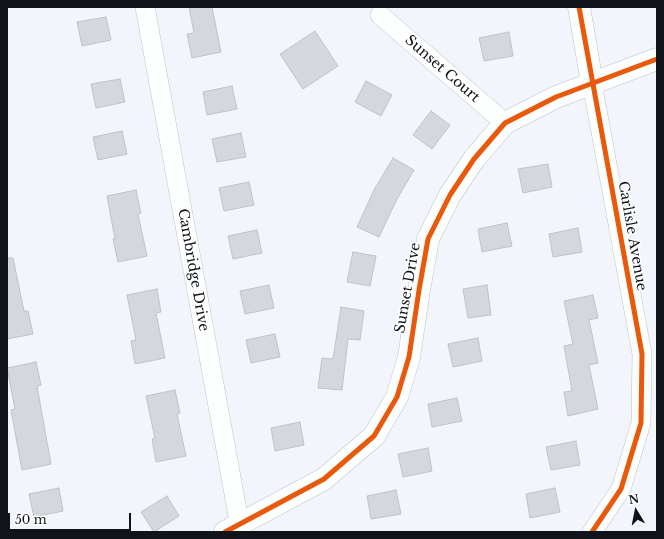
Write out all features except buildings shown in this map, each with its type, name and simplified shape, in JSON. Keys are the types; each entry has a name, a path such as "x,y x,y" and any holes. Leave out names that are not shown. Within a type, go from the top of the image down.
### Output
{"street":[{"name":"Cambridge Drive","path":"145,7 235,529"},
{"name":"Carlisle Avenue","path":"579,7 642,354 641,423 621,489 592,532"},
{"name":"Sunset Court","path":"380,15 505,123"},
{"name":"Sunset Drive","path":"235,529 324,479 374,436 396,397 409,357 428,239 450,195 474,159 505,123 556,97 657,59"}],"cycle path":[{"path":"579,7 642,354 641,423 621,489 592,532"},
{"path":"225,532 324,479 374,436 397,397 409,357 428,239 450,195 474,159 505,123 556,97 657,59"}]}
